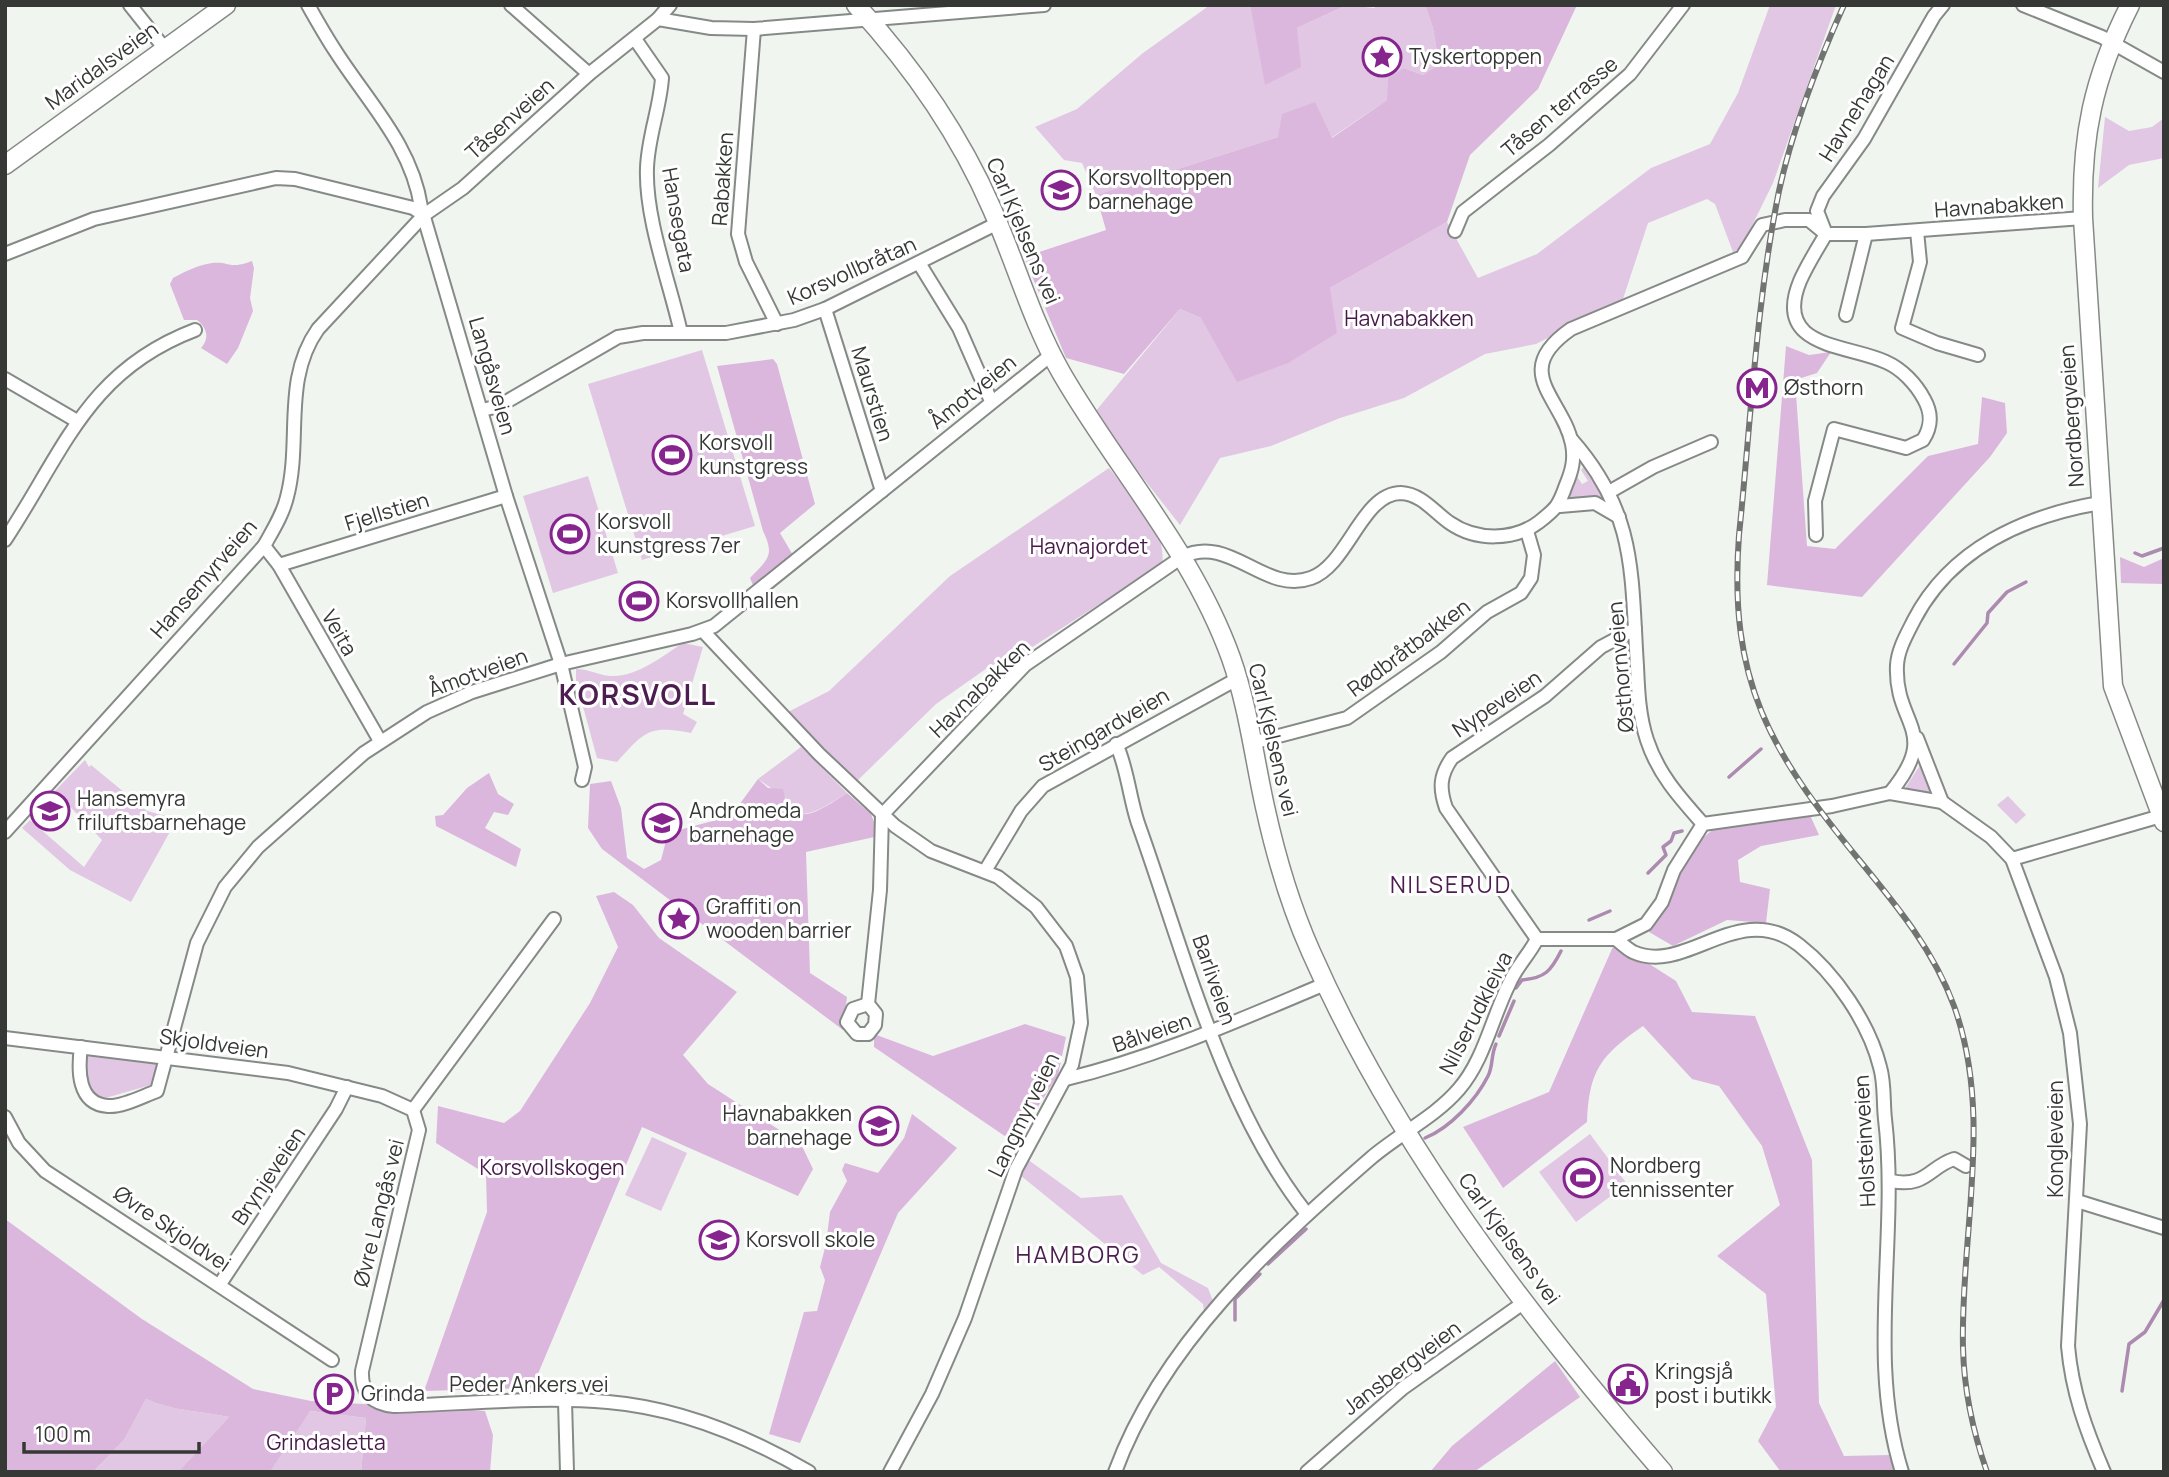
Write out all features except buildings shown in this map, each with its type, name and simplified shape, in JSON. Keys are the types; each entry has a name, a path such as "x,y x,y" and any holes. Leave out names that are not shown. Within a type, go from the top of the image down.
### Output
{"main road":[{"name":"Maridalsveien","path":"5,165 226,5"},
{"name":"Carl Kjelsens vei","path":"856,5 944,118 969,161 998,223 1051,355 1182,556 1215,619 1237,679 1278,863 1299,924 1325,984 1370,1069 1458,1209 1525,1301 1663,1472"},
{"name":"Nordbergveien","path":"2130,5 2099,75 2089,114 2083,166 2083,218 2113,686 2163,819"}],"street":[{"path":"130,5 164,49"},
{"name":"Langåsveien","path":"308,5 336,52 397,139 416,178 424,215 506,496 561,664 585,767 582,780"},
{"path":"511,5 589,74"},
{"name":"Tåsenveien","path":"424,215 463,188 589,74 658,19 670,5"},
{"path":"658,19 711,28 754,29 1044,5"},
{"name":"Tåsen terrasse","path":"1455,231 1463,212 1549,145 1630,74 1683,5"},
{"name":"Havnehagan","path":"1826,234 1817,211 1823,196 1864,139 1934,16 1943,5"},
{"path":"2023,5 2112,43 2164,72"},
{"name":"Rabakken","path":"754,29 738,234 746,262 778,324"},
{"name":"Hansegata","path":"635,39 662,78 646,171 655,225 681,333"},
{"path":"5,254 93,219 276,178 295,179 413,208 424,215"},
{"name":"Hansemyrveien","path":"5,832 264,546 287,499 297,379 312,337 343,299 424,215"},
{"name":"Havnabakken","path":"1560,506 1573,465 1572,440 1544,380 1543,360 1556,339 1571,329 1742,257 1762,225 1786,220 1809,220 1826,234 1866,234 2083,218"},
{"name":"Korsvollbråtan","path":"482,410 499,406 618,337 741,331 778,324 825,309 998,223"},
{"name":"Havnabakken","path":"1917,231 1920,262 1902,328 1937,343 1978,355"},
{"path":"1816,535 1815,501 1834,429 1906,448 1923,440 1930,424 1930,410 1920,391 1899,369 1861,354 1822,344 1805,333 1799,323 1796,303 1800,282 1826,234"},
{"path":"1846,315 1866,234"},
{"path":"919,264 959,328 991,401"},
{"name":"Maurstien","path":"825,309 882,491"},
{"path":"5,540 76,421 110,382 140,357 195,330"},
{"name":"Åmotveien","path":"81,1047 80,1084 90,1097 106,1106 157,1091 202,929 236,871 266,839 380,741 448,702 561,664 704,631 741,608 991,401 1051,355"},
{"path":"5,379 76,421"},
{"name":"Østhornveien","path":"1572,440 1609,492 1630,548 1638,694 1647,740 1672,789 1703,824"},
{"path":"1609,492 1653,467 1711,442"},
{"name":"Havnabakken","path":"882,814 1025,665 1182,556 1195,551 1214,551 1227,554 1284,581 1310,578 1327,568 1378,503 1398,493 1416,496 1466,532 1498,536 1527,531"},
{"name":"Fjellstien","path":"279,565 506,496"},
{"path":"1527,531 1560,506 1595,503 1619,517"},
{"path":"1942,802 1903,701 1897,663 1904,639 1918,612 1944,577 1973,551 2006,530 2036,519 2100,503"},
{"name":"Rødbråtbakken","path":"1252,743 1347,718 1440,652 1487,612 1521,593 1528,586 1534,555 1527,531"},
{"name":"Veita","path":"264,546 279,565 380,741"},
{"name":"Nypeveien","path":"1537,939 1446,808 1440,791 1442,772 1452,758 1545,696 1601,647 1635,629"},
{"name":"Langmyrveien","path":"704,631 811,746 882,814 918,844 1010,884 1036,907 1058,934 1072,961 1080,992 1081,1023 1076,1052 1066,1079 1020,1160 965,1318 932,1394 890,1472"},
{"name":"Steingardveien","path":"985,871 1033,796 1059,775 1237,679"},
{"path":"1616,939 1631,934 1654,914 1674,870 1703,824 1843,804 1890,793 1908,771 1914,755 1916,735"},
{"name":"Barliveien","path":"1116,744 1137,820 1212,1033 1249,1123 1292,1196 1307,1214"},
{"name":"Kongleveien","path":"1890,793 1942,802 1991,837 2011,859 2056,978 2070,1032 2080,1124 2068,1346 2071,1371 2086,1430 2104,1472"},
{"path":"868,1004 880,890 882,814"},
{"path":"2011,859 2163,819"},
{"path":"413,1110 554,919"},
{"name":"Holsteinveien","path":"1616,939 1633,952 1666,955 1739,930 1780,934 1798,944 1839,988 1874,1047 1883,1080 1891,1181 1885,1296 1885,1377 1891,1425 1902,1472"},
{"name":"Nilserudkleiva","path":"1115,1472 1128,1438 1184,1349 1217,1307 1307,1214 1407,1130 1448,1101 1466,1080 1509,983 1537,939 1616,939"},
{"name":"Bålveien","path":"1066,1079 1115,1067 1212,1033 1325,984"},
{"name":"Skjoldveien","path":"6,1040 288,1073 397,1100 413,1110"},
{"name":"Brynjeveien","path":"220,1284 336,1109 347,1087"},
{"name":"Øvre Langås vei","path":"366,1393 361,1382 362,1371 419,1130 413,1110"},
{"name":"Øvre Skjoldvei","path":"5,1116 19,1143 35,1163 332,1360"},
{"path":"1891,1181 1901,1183 1926,1177 1954,1159 1966,1166"},
{"path":"2077,1201 2164,1228"},
{"name":"Jansbergveien","path":"1307,1472 1403,1388 1525,1301"},
{"name":"Peder Ankers vei","path":"366,1393 382,1405 394,1406 610,1402 682,1417 771,1449 809,1472"},
{"path":"565,1401 567,1472"}],"green space":[{"path":"1210,5 1250,5 1266,85 1297,28 1347,5 1374,8 1378,5 1425,5 1433,28 1439,64 1423,75 1404,68 1387,100 1331,138 1315,103 1278,137 1096,195 1082,163 1064,160 1035,127 1077,109 1143,53"},
{"path":"1250,5 1347,5 1297,28 1301,67 1265,85"},
{"path":"1425,5 1577,5 1538,89 1470,155 1447,222 1330,288 1337,333 1288,363 1237,382 1201,318 1180,309 1124,374 1066,358 1024,257 1106,230 1096,195 1278,137 1282,114 1315,102 1332,138 1387,100 1388,78 1404,68 1423,75 1439,64 1433,28"},
{"name":"Havnabakken","path":"1770,5 1836,5 1773,183 1741,248 1733,252 1715,204 1707,199 1648,223 1623,299 1536,344 1485,354 1404,398 1340,418 1271,446 1220,458 1180,525 1110,436 1095,412 1180,309 1201,318 1330,288 1447,222 1478,278 1537,254 1651,168 1710,144 1738,93"},
{"path":"2105,117 2129,131 2152,127 2164,118 2164,158 2129,165 2098,188"},
{"path":"252,261 254,268 250,298 253,311 238,348 227,364 201,348 206,341 205,330 197,320 184,320 170,284 173,278 202,265 238,265"},
{"path":"1786,346 1809,355 1831,352 1817,373 1795,380 1807,546 1835,549 1928,456 1978,444 1982,397 2005,403 2007,433 1990,457 1862,597 1767,585"},
{"name":"Korsvoll kunstgress","path":"702,350 755,526 642,560 588,384"},
{"path":"773,359 777,364 815,504 780,533 794,557 755,590 750,578 768,557 769,546 717,366"},
{"path":"1585,465 1606,500 1570,497 1576,475 1582,484 1588,481 1581,470"},
{"name":"Havnajordet","path":"1109,468 1153,525 1162,551 1162,564 1023,653 990,666 936,704 857,781 788,712 829,691 950,576"},
{"name":"Korsvoll kunstgress 7er","path":"588,476 618,573 553,593 523,496"},
{"path":"2120,557 2144,567 2164,558 2164,584 2121,583"},
{"path":"683,643 703,647 683,714 697,722 691,733 657,730 634,743 617,762 597,758 576,681 576,669 609,676 632,673"},
{"path":"801,747 847,793 819,810 796,814 788,812 787,799 758,779"},
{"path":"85,760 89,767 91,765 147,811 177,819 131,902 70,870 22,828 30,820 84,867 102,840 55,791"},
{"path":"1922,762 1932,791 1928,794 1904,790"},
{"path":"489,773 498,794 514,804 508,815 494,812 485,828 521,849 516,867 436,826 435,816 443,815 467,788"},
{"path":"758,779 768,788 783,789 788,812 796,814 812,813 847,793 871,814 879,836 806,852 810,973 847,997 843,1030 602,849 588,828 590,784 611,781 621,808 627,858 644,869 661,860 668,833 731,816"},
{"path":"2008,796 2026,815 2016,824 1997,805"},
{"path":"1810,815 1819,835 1761,846 1738,860 1740,882 1770,889 1766,923 1727,920 1673,946 1649,932 1698,842 1716,827"},
{"name":"Korsvollskogen","path":"614,892 633,905 659,938 737,992 683,1055 708,1084 801,1144 813,1169 798,1196 642,1127 532,1388 424,1391 487,1212 486,1174 436,1143 438,1106 504,1123 520,1111 590,1003 618,947 596,896"},
{"path":"1615,942 1676,981 1692,1012 1755,1016 1812,1160 1819,1403 1844,1456 1889,1455 1895,1472 1781,1472 1758,1441 1776,1407 1766,1294 1717,1256 1780,1205 1762,1146 1719,1086 1692,1079 1643,1026 1607,1055 1600,1065 1591,1089 1587,1122 1503,1188 1463,1127 1549,1092"},
{"path":"1025,1024 1066,1037 1058,1075 1015,1143 874,1047 874,1034 933,1056"},
{"path":"91,1054 159,1063 154,1084 102,1099 91,1091 86,1082 84,1056"},
{"path":"912,1114 957,1148 898,1213 800,1443 769,1434 804,1312 817,1311 825,1280 820,1267 830,1212 847,1181 842,1170 845,1163 878,1173 904,1138"},
{"name":"Nordberg tennissenter","path":"1590,1134 1627,1184 1576,1222 1539,1172"},
{"path":"652,1137 687,1153 661,1211 625,1195"},
{"path":"1027,1159 1081,1198 1122,1195 1161,1263 1208,1288 1213,1301 1204,1311 1203,1304 1159,1267 1143,1275 1020,1175"},
{"path":"5,1219 142,1319 253,1389 311,1401 485,1411 493,1435 490,1472 361,1472 366,1418 310,1411 270,1472 178,1472 229,1417 176,1408 146,1399 124,1440 93,1472 5,1472"},
{"path":"1555,1361 1580,1397 1474,1472 1430,1472 1452,1446"},
{"path":"146,1399 176,1408 229,1417 178,1472 93,1472 124,1440"},
{"name":"Grindasletta","path":"309,1411 366,1418 361,1472 270,1472"}],"waterway":[{"path":"2135,553 2142,556 2164,548"},
{"path":"1954,664 1987,623 1988,613 2007,592 2026,582"},
{"path":"1729,777 1761,749"},
{"path":"1648,873 1666,855 1663,847 1671,841 1674,833 1682,831"},
{"path":"1589,920 1610,911"},
{"path":"1516,988 1522,980 1546,972 1561,951"},
{"path":"1499,1036 1514,1001"},
{"path":"1425,1138 1453,1120 1477,1094 1490,1072 1496,1044"},
{"path":"1268,1264 1306,1229"},
{"path":"1235,1320 1235,1299 1260,1274"},
{"path":"2122,1391 2129,1344 2145,1332 2164,1300"}],"railway":[{"path":"1844,5 1815,73 1799,120 1779,191 1771,234 1759,319 1739,535 1737,587 1741,632 1749,674 1762,712 1779,748 1829,821 1913,930 1936,966 1954,1006 1966,1048 1974,1133 1963,1305 1965,1379 1977,1442 1987,1472"}],"place":[{"name":"Tyskertoppen","path":"1382,57"},
{"name":"Korsvolltoppen barnehage","path":"1061,190"},
{"name":"Østhorn","path":"1757,388"},
{"name":"Korsvoll kunstgress","path":"672,455"},
{"name":"Korsvoll kunstgress 7er","path":"570,534"},
{"name":"Korsvollhallen","path":"639,601"},
{"name":"Hansemyra friluftsbarnehage","path":"50,811"},
{"name":"Andromeda barnehage","path":"662,823"},
{"name":"Graffiti on wooden barrier","path":"679,919"},
{"name":"Havnabakken barnehage","path":"879,1126"},
{"name":"Nordberg tennissenter","path":"1583,1178"},
{"name":"Korsvoll skole","path":"719,1240"},
{"name":"Kringsjå post i butikk","path":"1628,1384"},
{"name":"Grinda","path":"334,1394"}],"district":[{"name":"KORSVOLL","path":"638,695"},
{"name":"NILSERUD","path":"1451,885"},
{"name":"HAMBORG","path":"1078,1255"}]}
